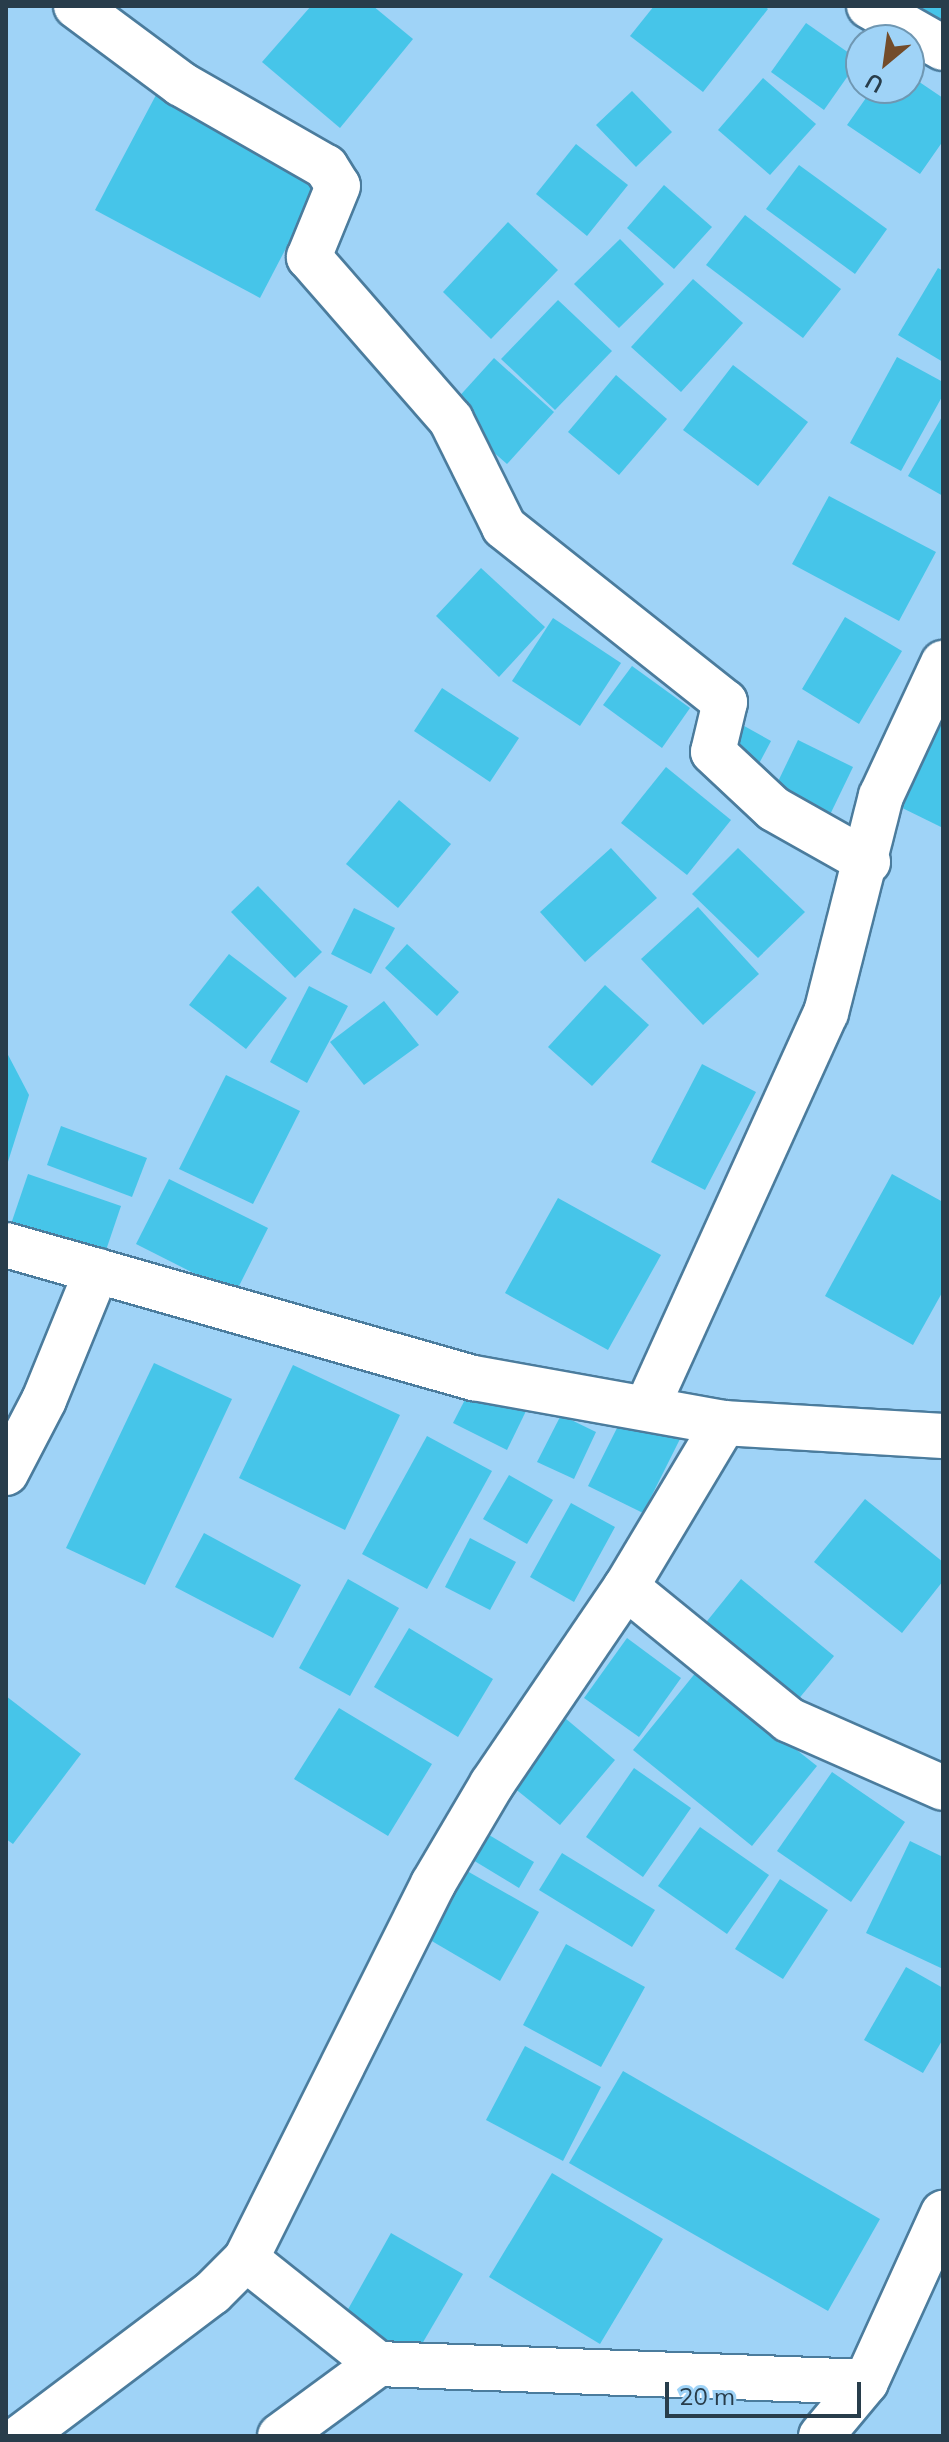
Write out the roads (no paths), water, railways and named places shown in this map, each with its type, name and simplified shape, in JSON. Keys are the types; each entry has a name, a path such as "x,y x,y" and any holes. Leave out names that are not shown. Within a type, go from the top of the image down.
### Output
{"street":[{"path":"76,6 181,84 326,167 338,186 309,257 451,420 504,527 725,702 713,752 753,790 774,809 868,862"},
{"path":"869,6 943,48"},
{"path":"647,1407 826,1013 868,862 881,796 943,663"},
{"path":"6,1245 286,1329 474,1378 724,1423 943,1436"},
{"path":"6,1473 44,1400 97,1270"},
{"path":"22,2436 212,2293 246,2259 433,1884 492,1784 626,1587 724,1423"},
{"path":"626,1587 789,1720 943,1788"},
{"path":"821,2436 866,2382 943,2213"},
{"path":"246,2259 378,2364 866,2382"},
{"path":"280,2436 378,2364"}]}
